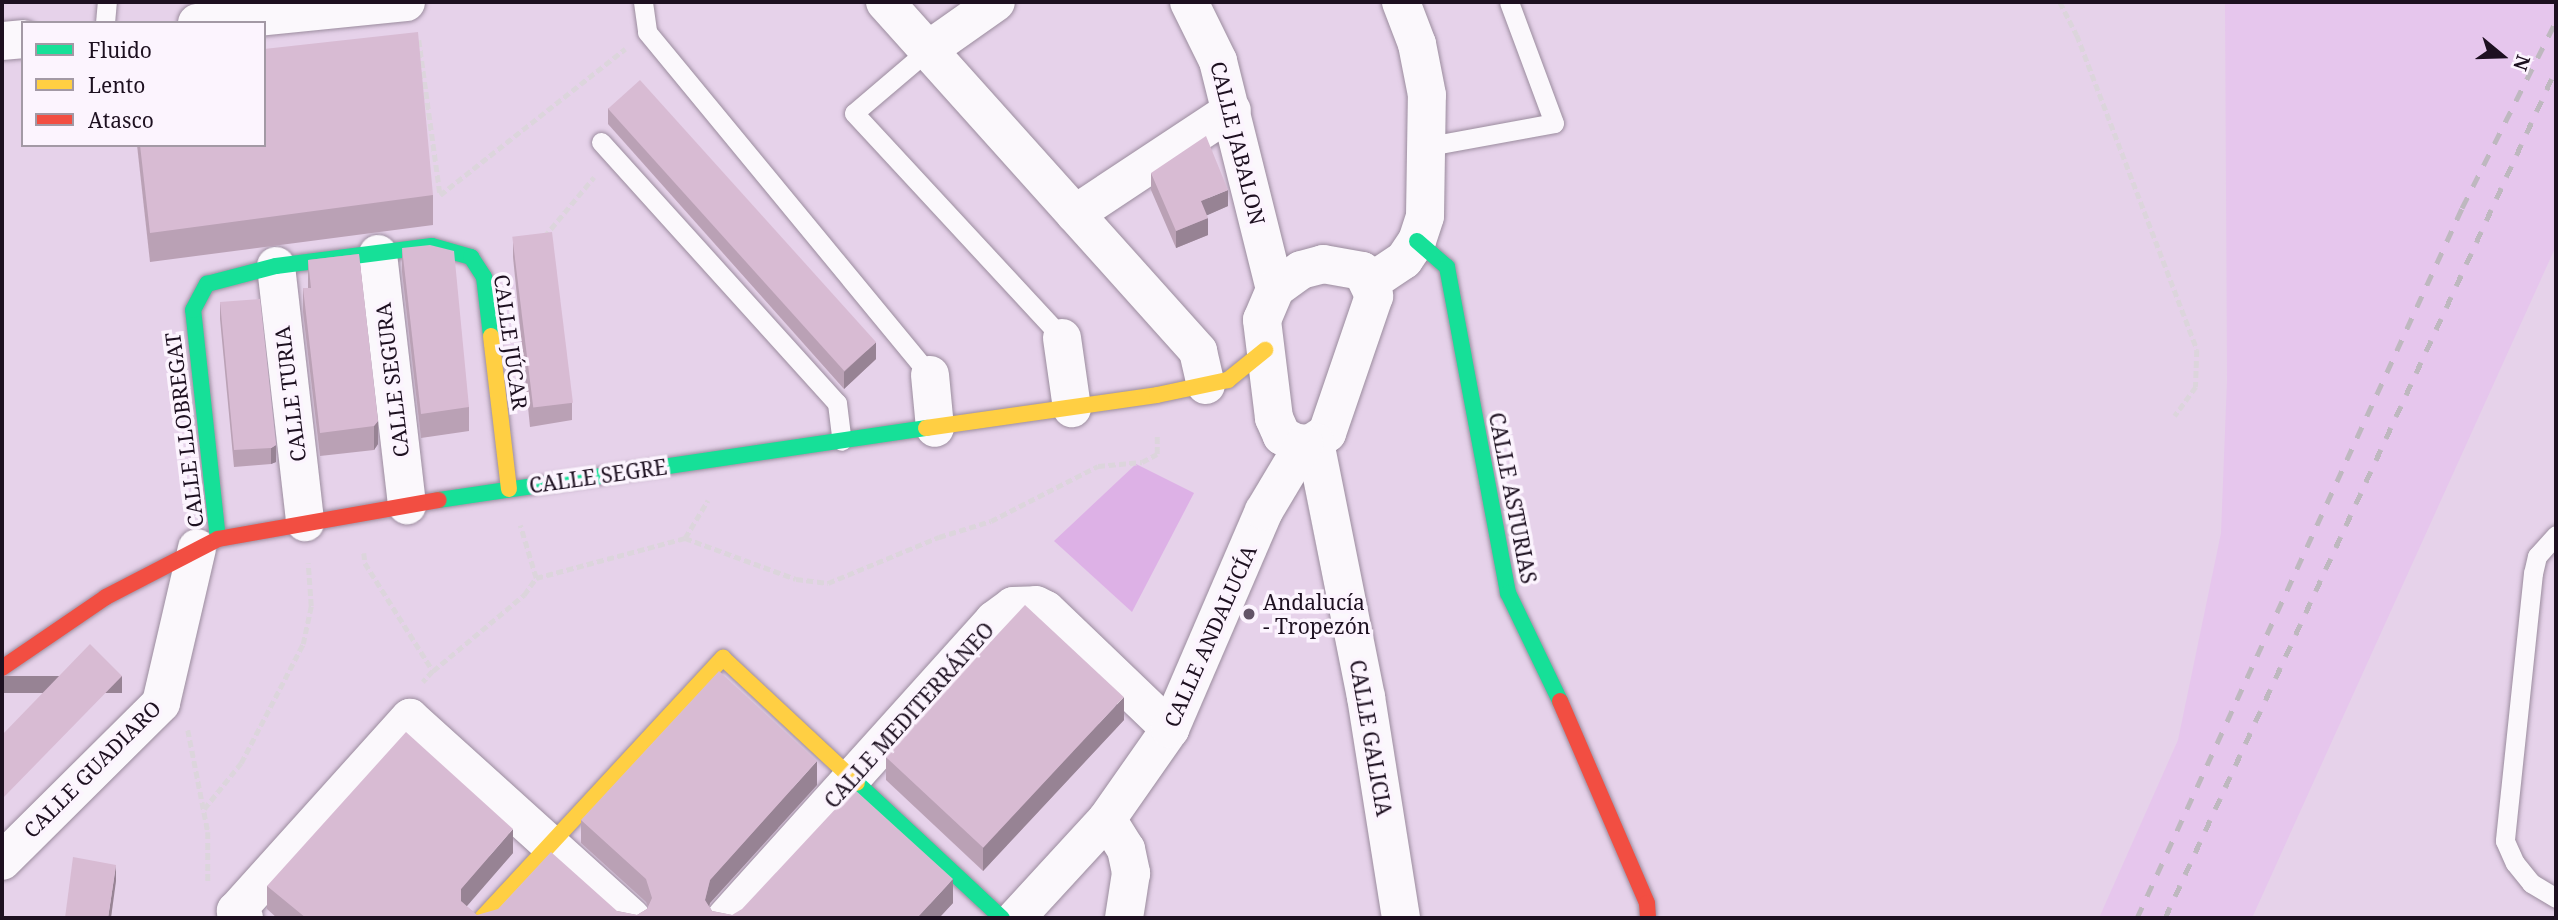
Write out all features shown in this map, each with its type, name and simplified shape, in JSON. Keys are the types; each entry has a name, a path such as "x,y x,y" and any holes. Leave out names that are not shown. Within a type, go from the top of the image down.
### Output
{"street":[{"path":"181,2 182,21"},
{"path":"884,2 1198,351 1217,383"},
{"path":"928,50 996,2"},
{"name":"CALLE JABALON","path":"1189,2 1218,61 1275,289"},
{"path":"1371,282 1404,260 1417,242 1425,216 1429,146 1427,95 1417,44 1401,2"},
{"path":"208,21 275,9 412,16"},
{"path":"2,41 21,39"},
{"path":"1075,214 1232,110"},
{"name":"CALLE ASTURIAS","path":"1417,242 1447,267 1495,541 1508,593 1595,776 1647,903 1648,918"},
{"name":"CALLE JÚCAR","path":"378,254 432,246 460,251 480,268 509,489"},
{"name":"CALLE LLOBREGAT","path":"208,544 193,310 207,284 276,266 378,254"},
{"name":"CALLE SEGURA","path":"378,254 407,505"},
{"path":"1323,264 1354,267 1371,282 1374,296 1332,424 1292,428 1265,350 1262,320 1275,289 1301,270 1323,264"},
{"name":"CALLE TURIA","path":"276,266 305,522"},
{"path":"1062,338 1072,408"},
{"name":"CALLE SEGRE","path":"1217,383 1265,350"},
{"path":"930,375 935,428"},
{"name":"CALLE SEGRE","path":"2,668 106,597 208,544 305,522 509,489 1072,408 1217,383 1250,385 1292,428"},
{"name":"CALLE ANDALUCÍA","path":"1016,918 1046,904 1170,729 1269,503 1292,428"},
{"name":"CALLE GALICIA","path":"1292,428 1329,517 1366,698 1401,918"},
{"path":"1269,503 1284,489 1311,495 1329,517"},
{"name":"CALLE GUADIARO","path":"2,860 161,704 208,544"},
{"name":"CALLE MEDITERRÁNEO","path":"726,918 994,620 1024,604 1055,617 1170,729"},
{"path":"482,918 723,658 1002,918"},
{"path":"244,918 236,911 410,718 631,918"},
{"path":"1107,819 1126,849 1131,873 1124,918"}],"lane":[{"path":"105,21 107,2"},
{"path":"643,2 647,32 930,375"},
{"path":"1429,146 1554,122 1509,2"},
{"path":"928,50 854,113 1062,338"},
{"path":"608,149 837,403 842,441"},
{"path":"2556,535 2537,556 2533,573 2505,841 2515,863 2531,883 2556,898"}],"path":[{"path":"2060,2 2077,36 2197,350 2196,387 2175,416"},
{"path":"412,16 440,195 647,32"},
{"path":"539,240 608,149"},
{"path":"410,718 417,688 433,671 524,595 536,578 685,538 796,579 828,583 939,537 991,521 1098,466 1142,462 1157,454 1157,395"},
{"path":"685,538 708,503 705,461"},
{"path":"509,489 536,578"},
{"path":"360,513 365,563 433,671"},
{"path":"204,809 241,763 303,644 311,606 305,522"},
{"path":"169,677 192,740 204,809 208,888"}],"shaded area":[{"path":"2225,2 2556,2 2556,246 2252,918 2099,918 2178,740 2221,533 2227,380"},
{"path":"1136,464 1194,493 1132,612 1054,541"}],"building":[{"path":"418,32 433,195 150,233 140,147 266,147 266,49"},
{"path":"640,80 876,342 844,371 608,109"},
{"path":"1206,136 1228,190 1201,201 1208,218 1176,231 1151,173"},
{"path":"552,232 573,403 533,408 512,237"},
{"path":"430,245 454,251 469,407 421,414 402,248"},
{"path":"359,254 378,421 374,426 320,433 303,288 311,288 308,260"},
{"path":"260,299 276,445 271,448 234,450 220,302"},
{"path":"1025,605 1124,697 983,848 885,756"},
{"path":"90,644 122,676 2,799 2,735"},
{"path":"719,671 817,761 710,880 705,900 712,911 732,915 742,909 854,789 953,879 917,918 306,918 267,886 406,732 513,829 461,889 461,901 477,915 498,909 551,852 617,911 637,915 647,909 652,898 646,879 581,820"},
{"path":"73,857 116,865 108,918 65,918"}],"railway":[{"path":"2137,918 2462,208 2556,21"},
{"path":"2165,918 2556,69"}],"traffic: fast":[{"path":"1417,241 1447,267 1508,593 1560,701"},
{"path":"218,539 193,310 207,284 276,266 432,246 471,257 484,277 491,336"},
{"path":"439,500 926,428"},
{"path":"857,783 1002,918"}],"traffic: slow":[{"path":"491,336 509,489"},
{"path":"926,428 1157,395 1228,380 1265,350"},
{"path":"482,918 723,658 857,783"}],"traffic: jam":[{"path":"2,668 106,597 218,539 439,500"},
{"path":"1560,701 1647,903 1648,918"}],"place":[{"name":"Andalucía - Tropezón","path":"1249,614"}]}
